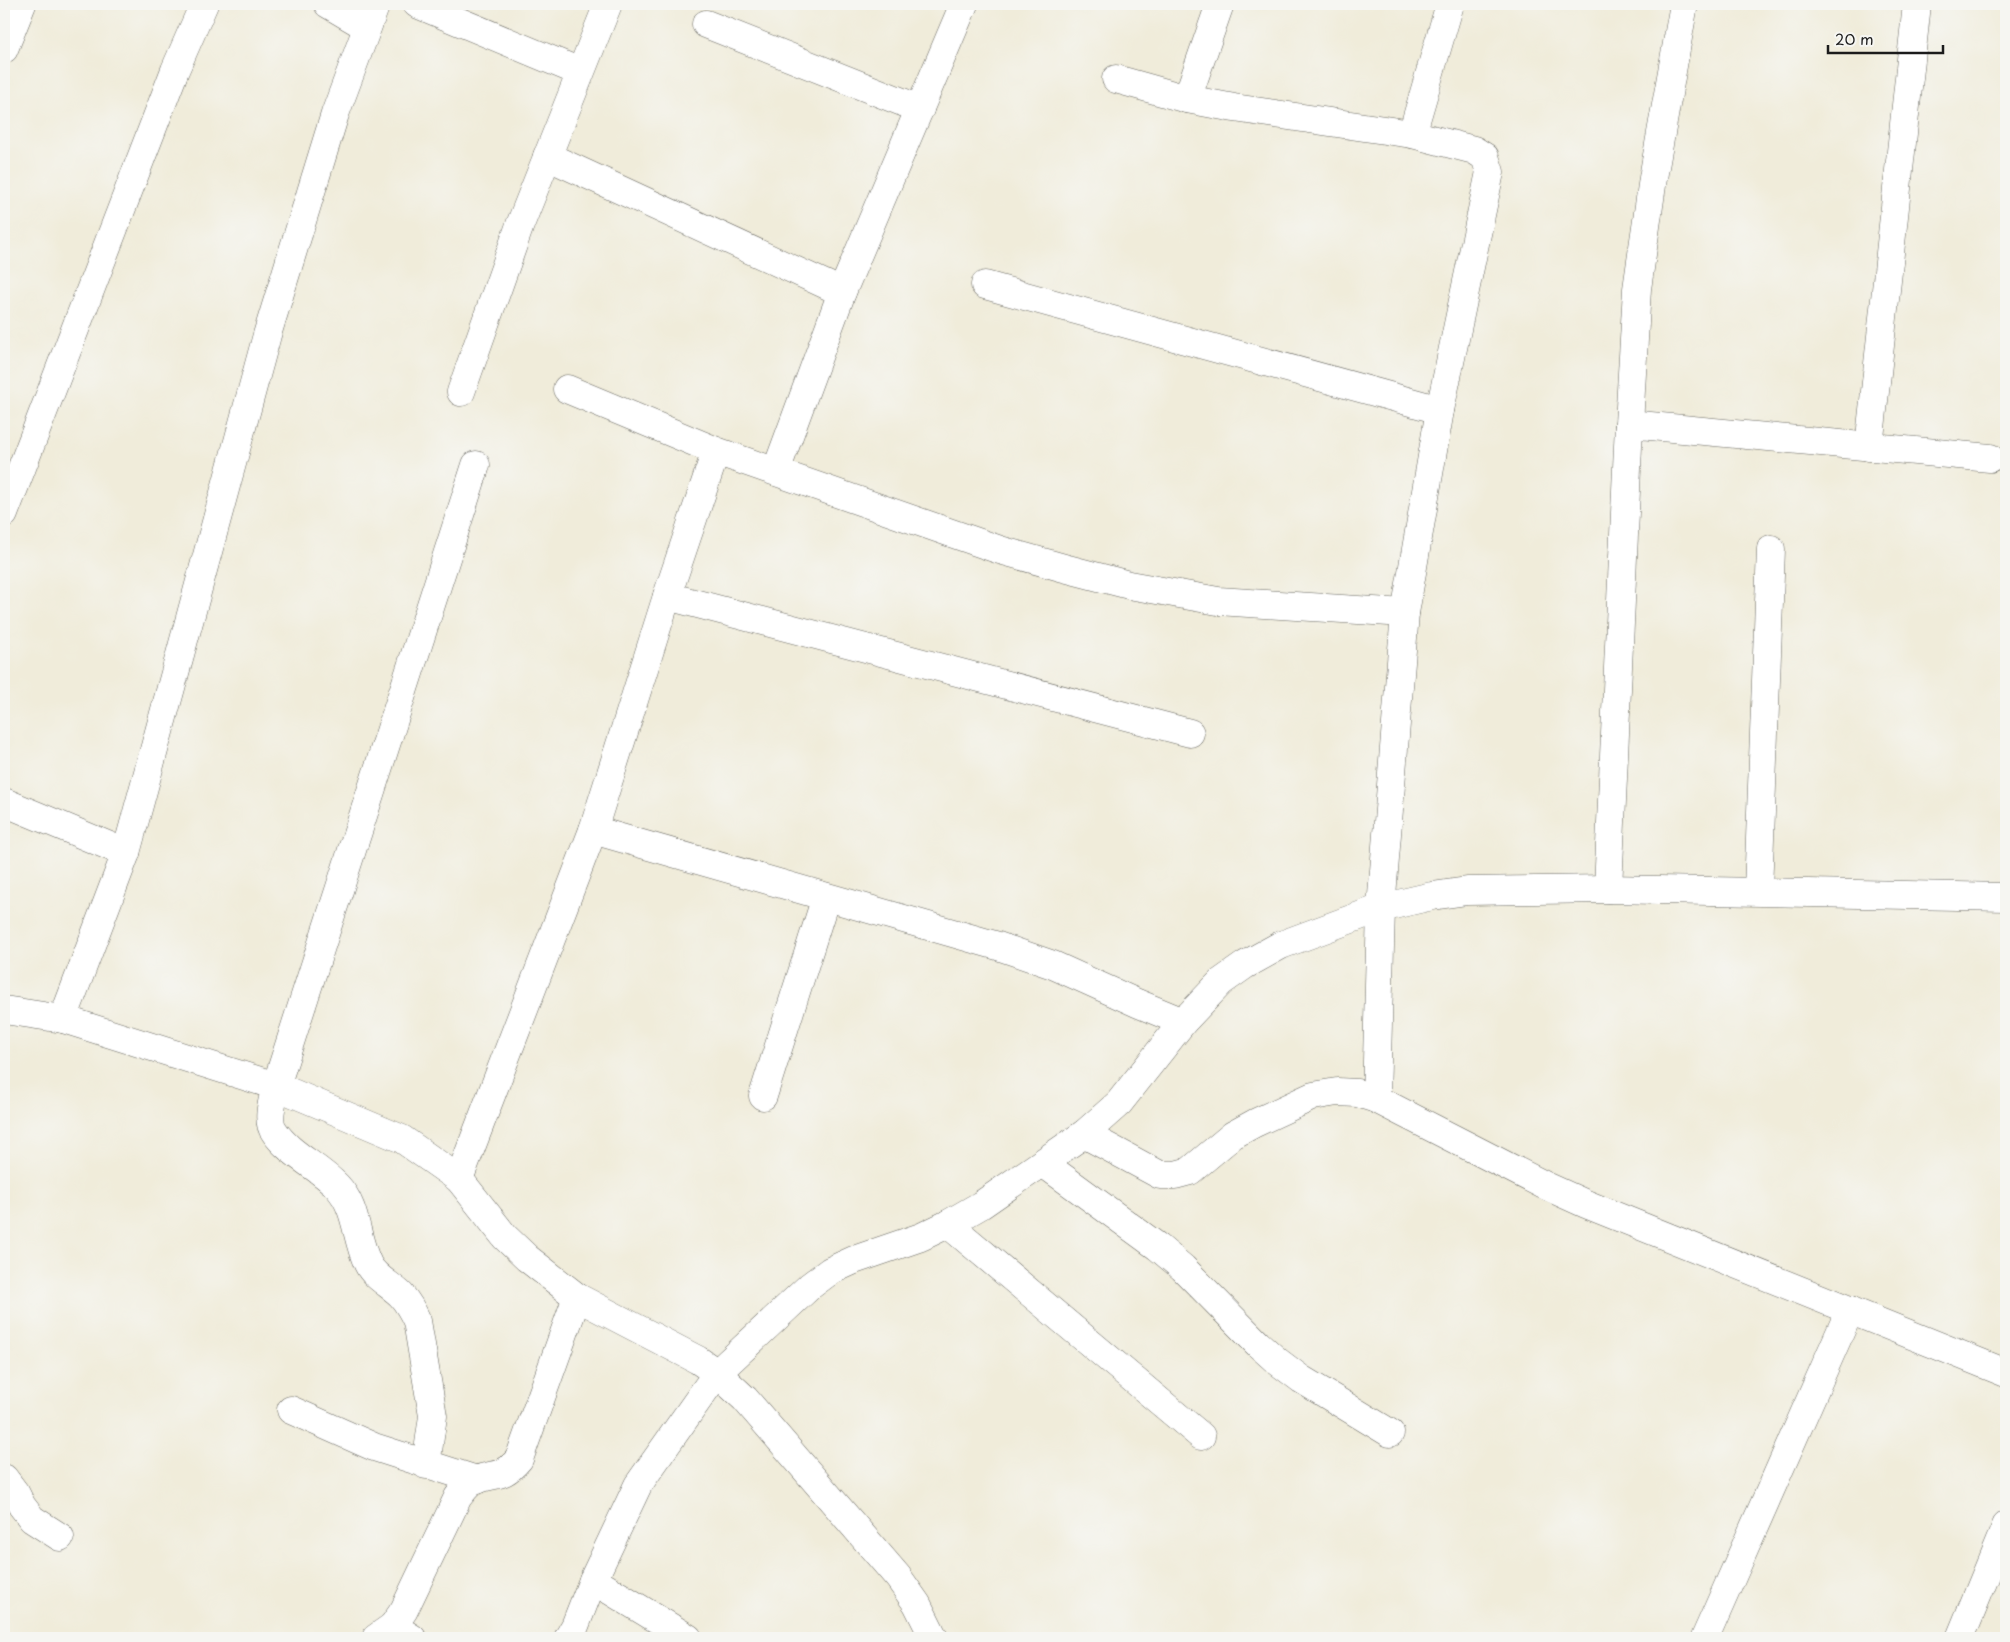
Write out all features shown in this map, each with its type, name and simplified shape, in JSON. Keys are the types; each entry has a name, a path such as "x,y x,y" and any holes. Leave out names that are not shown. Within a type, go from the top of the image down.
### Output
{"street":[{"path":"4,49 22,4"},
{"path":"4,514 176,70 204,4"},
{"path":"63,1019 126,853 267,335 335,114 372,16 328,4"},
{"path":"417,4 580,72"},
{"path":"460,392 520,225 608,4"},
{"path":"776,471 842,292 964,4"},
{"path":"1187,99 1220,4"},
{"path":"1412,134 1450,4"},
{"path":"1608,889 1628,424 1637,289 1653,178 1684,4"},
{"path":"1869,447 1917,4"},
{"path":"706,24 920,109"},
{"path":"1116,79 1187,99 1234,108 1412,134 1474,150 1485,157 1490,172 1440,410 1405,613 1381,908 1376,1099"},
{"path":"548,156 842,292"},
{"path":"985,285 1440,410"},
{"path":"567,389 716,450 1000,550 1129,585 1218,601 1405,613"},
{"path":"1628,424 1990,458"},
{"path":"459,1179 593,830 667,596 716,450"},
{"path":"426,1464 434,1416 417,1321 402,1296 368,1265 353,1212 337,1186 272,1130 270,1115 276,1086 476,465"},
{"path":"1758,891 1771,549"},
{"path":"667,596 1190,734"},
{"path":"4,802 126,853"},
{"path":"593,830 998,946 1053,965 1183,1022"},
{"path":"571,1632 593,1580 638,1485 717,1373 810,1286 830,1271 854,1260 921,1237 948,1224 981,1205 1084,1134 1119,1103 1183,1022 1221,982 1245,965 1281,945 1381,908 1432,896 1467,891 1608,889 2006,897"},
{"path":"764,1096 826,897"},
{"path":"4,1010 63,1019 276,1086 402,1139 459,1179 506,1237 527,1258 594,1306 698,1360 717,1373 745,1399 898,1577 917,1604 934,1638"},
{"path":"1084,1134 1160,1174 1175,1175 1190,1171 1233,1136 1255,1123 1314,1096 1337,1092 1357,1093 1376,1099 1544,1185 2006,1373"},
{"path":"1043,1163 1158,1247 1183,1268 1277,1361 1301,1379 1390,1432"},
{"path":"948,1224 1201,1436"},
{"path":"393,1634 458,1496 477,1480 498,1475 512,1467 519,1459 594,1306"},
{"path":"1705,1638 1850,1310"},
{"path":"291,1410 374,1447 477,1480"},
{"path":"4,1478 32,1519 60,1538"},
{"path":"1960,1638 2006,1526"},
{"path":"593,1580 688,1638"}]}
